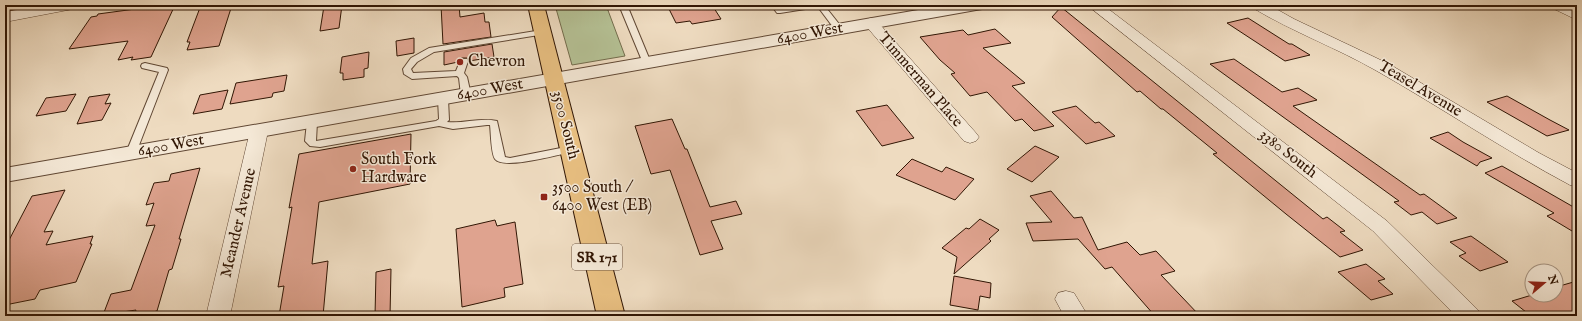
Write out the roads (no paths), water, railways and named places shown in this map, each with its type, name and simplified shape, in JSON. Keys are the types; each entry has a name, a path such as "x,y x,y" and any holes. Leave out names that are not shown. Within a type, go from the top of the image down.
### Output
{"main road":[{"name":"3500 South","path":"536,5 611,316"}],"street":[{"path":"5,17 73,5"},
{"name":"6400 West","path":"5,175 976,5"},
{"name":"3380 South","path":"1094,5 1375,222 1396,240 1470,316"},
{"name":"Teasel Avenue","path":"1258,5 1291,24 1359,54 1383,67 1532,157 1577,182"},
{"path":"1557,5 1577,16"},
{"name":"Timmerman Place","path":"871,23 970,137"},
{"name":"Meander Avenue","path":"218,316 259,131"}],"lane":[{"path":"624,5 647,63"},
{"path":"775,5 780,12 820,5 839,29"},
{"path":"466,95 464,76 459,73 412,76 408,74 407,69 410,63 424,53 432,50 463,53 542,32"},
{"path":"459,73 463,53"},
{"path":"131,153 164,70 145,66"},
{"path":"312,122 310,140 313,144 439,123 444,120 445,116 443,99"},
{"path":"439,123 448,126 459,126 482,122 494,123 499,157 502,160 510,161 571,149"}],"place":[{"name":"Chevron","path":"460,62"},
{"name":"South Fork Hardware","path":"353,169"},
{"name":"3500 South / 6400 West (EB)","path":"544,197"}]}
